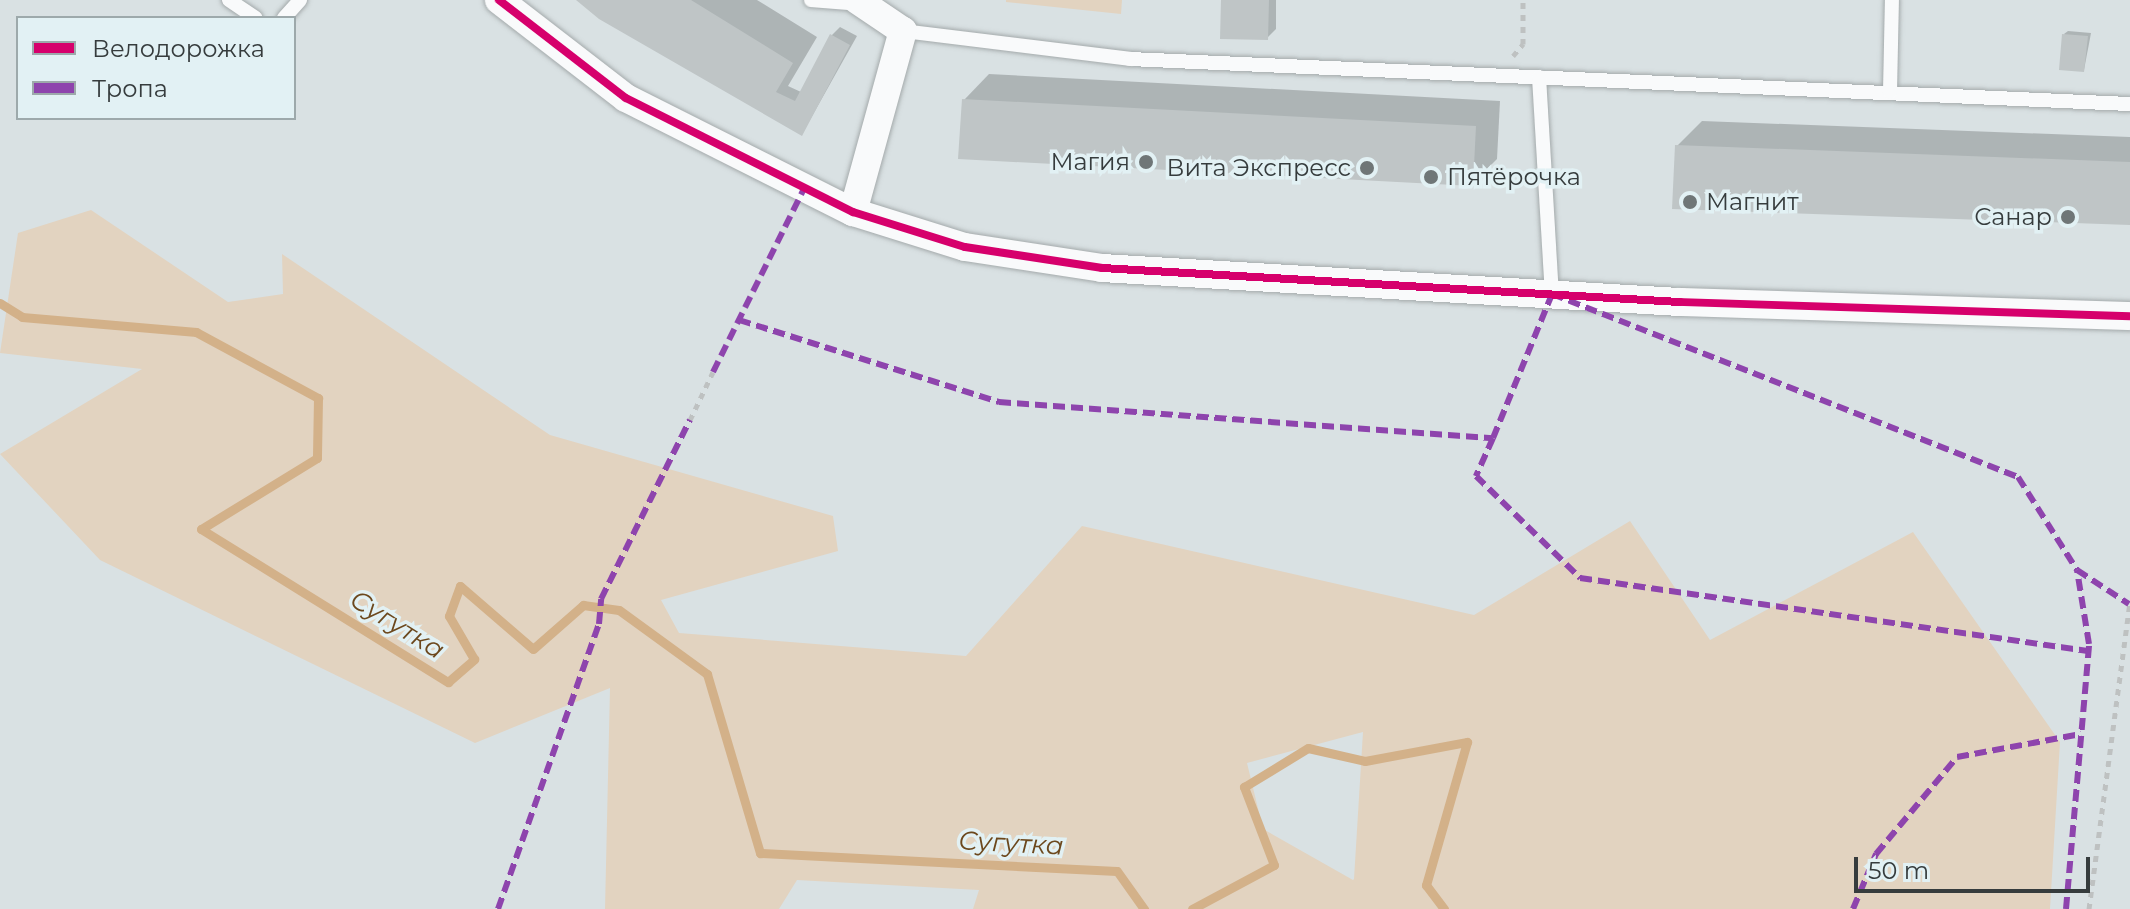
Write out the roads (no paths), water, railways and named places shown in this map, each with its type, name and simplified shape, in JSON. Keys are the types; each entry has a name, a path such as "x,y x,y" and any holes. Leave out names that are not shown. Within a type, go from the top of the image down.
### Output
{"street":[{"path":"499,0 626,98 853,212 965,247 1102,268 1552,294 2130,316"},
{"path":"853,212 903,31 859,2"}],"lane":[{"path":"229,0 253,16"},
{"path":"286,16 300,0"},
{"path":"811,0 859,2"},
{"path":"1890,92 1892,0"},
{"path":"903,31 1130,59 2130,104"},
{"path":"1539,77 1552,294"}],"waterway":[{"name":"Сугутка","path":"0,303 22,317 196,332 318,398 317,458 201,529 448,682 474,659 449,616 460,586 533,649 583,605 619,610 707,674 760,853 1117,871 1144,909"},
{"name":"Сугутка","path":"1192,909 1274,865 1244,787 1308,748 1365,761 1467,742 1426,885 1444,909"}],"place":[{"name":"Магия","path":"1146,162"},
{"name":"Вита Экспресс","path":"1367,168"},
{"name":"Пятёрочка","path":"1431,177"},
{"name":"Магнит","path":"1690,202"},
{"name":"Санар","path":"2068,217"}]}
